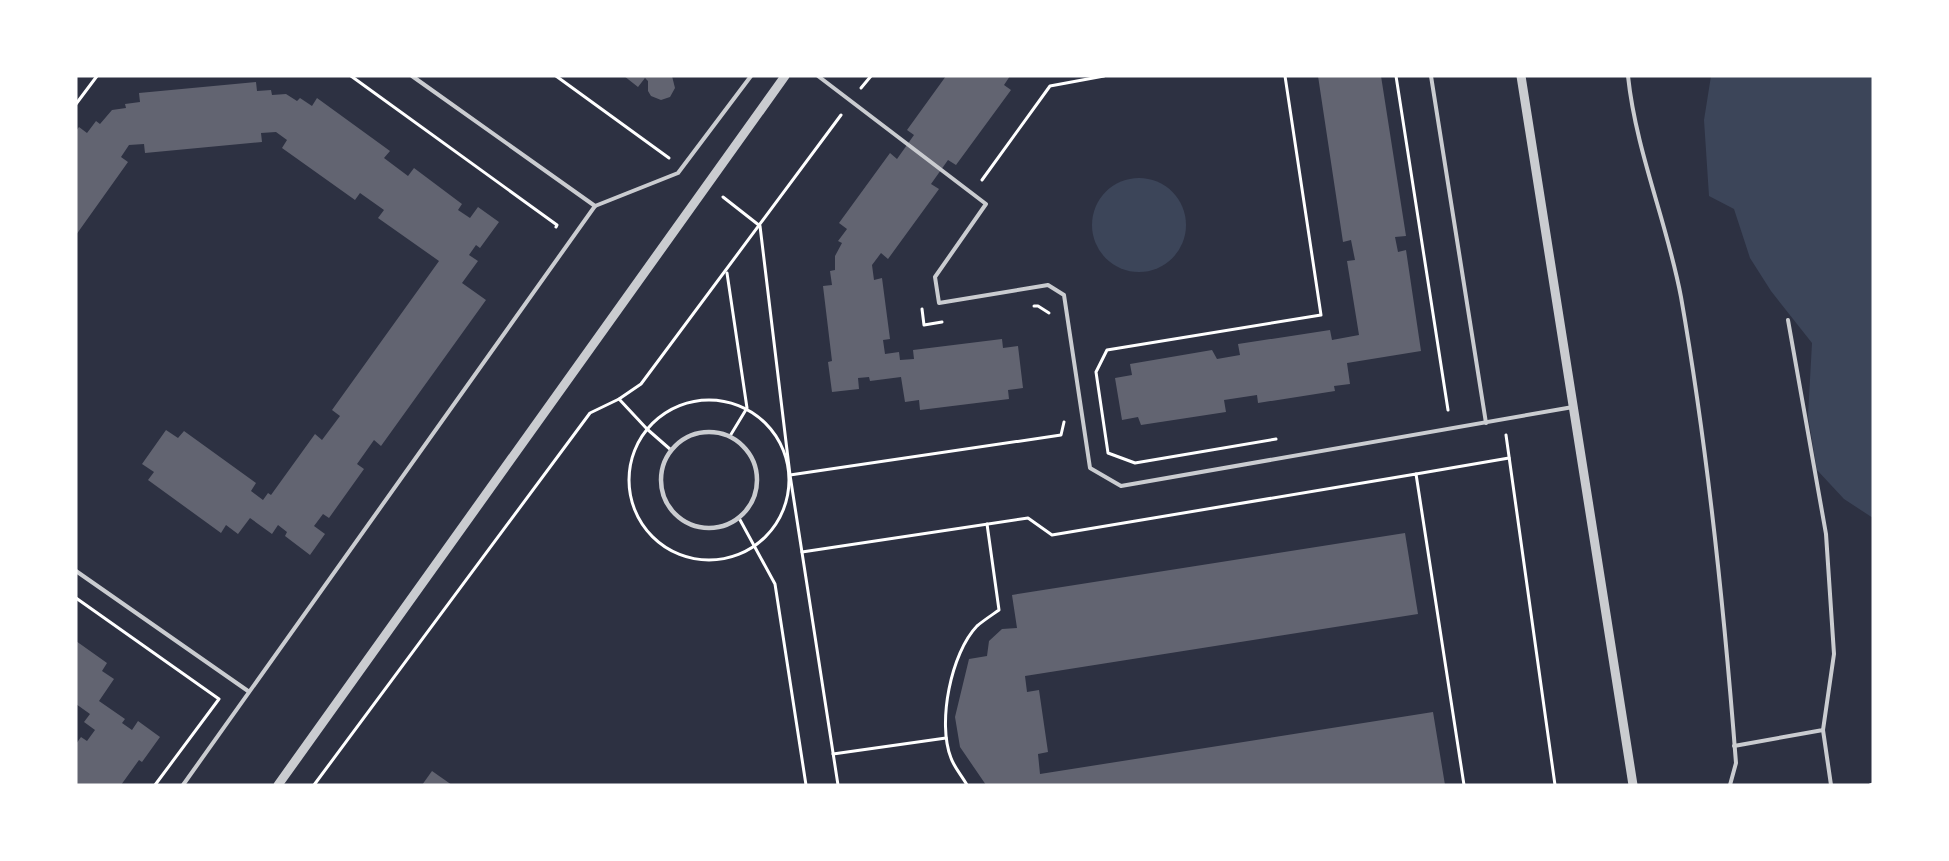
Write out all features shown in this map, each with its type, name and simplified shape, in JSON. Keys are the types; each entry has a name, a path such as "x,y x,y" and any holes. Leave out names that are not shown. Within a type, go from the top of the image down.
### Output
{"street":[{"path":"278,785 785,76"},
{"path":"1521,76 1633,785"},
{"path":"714,431 730,436 743,445 753,458 757,474 756,490 750,506 739,518 726,525 710,528 695,526 681,519 670,508 663,494 660,479 663,464 671,450 683,439 698,432 714,431"}],"lane":[{"path":"412,76 594,206"},
{"path":"183,785 594,206 678,173 751,76"},
{"path":"818,76 986,204 935,277 939,302 1048,285 1064,295 1090,468 1121,486 1573,407"},
{"path":"1431,76 1486,423"},
{"path":"1628,76 1632,111 1680,295 1711,486 1736,763 1730,785"},
{"path":"1788,320 1826,534 1834,654 1823,730 1831,785"},
{"path":"76,571 248,691"},
{"path":"1734,746 1823,730"}],"path":[{"path":"76,104 97,76"},
{"path":"351,76 557,225 552,233"},
{"path":"556,76 683,167"},
{"path":"314,785 590,414 619,400 642,384 871,76"},
{"path":"1282,438 1135,463 1108,453 1096,372 1107,350 1320,315 1285,76"},
{"path":"1396,76 1449,410 1439,412"},
{"path":"707,184 760,226 790,475 838,785"},
{"path":"727,272 747,408 730,436"},
{"path":"619,400 671,450"},
{"path":"720,400 747,408 769,425 784,448 790,475 787,502 775,527 755,546 732,558 707,560 682,556 660,543 642,525 632,502 629,476 634,451 647,429 668,411 693,401 720,400"},
{"path":"1503,420 1510,458 1555,785"},
{"path":"802,552 1028,518 1052,535 1510,458"},
{"path":"1416,474 1464,785"},
{"path":"739,518 775,584 806,785"},
{"path":"967,785 951,758 946,738 944,712 959,656 977,627 999,610 987,524"},
{"path":"76,598 219,699"},
{"path":"155,785 233,681"},
{"path":"833,754 946,738"}],"shaded area":[{"path":"1711,76 1873,76 1873,518 1844,499 1817,470 1808,416 1812,343 1771,291 1750,258 1734,209 1709,196 1704,120"},
{"path":"1139,178 1157,182 1172,192 1182,207 1186,225 1182,243 1172,258 1157,268 1139,272 1121,268 1106,258 1096,243 1092,225 1096,207 1106,192 1121,182"}],"building":[{"path":"624,76 672,76 675,88 670,97 661,100 651,96 648,91 648,81 645,78 638,87"},
{"path":"946,76 1010,76 1004,85 1011,90 956,165 948,160 931,184 939,189 888,259 881,253 872,265 874,280 882,278 890,339 883,340 885,354 899,352 900,360 914,359 913,350 1002,339 1003,348 1018,346 1023,388 1008,390 1009,399 920,410 919,400 905,402 901,377 870,381 869,377 858,378 859,389 832,392 828,362 832,361 823,286 832,285 830,271 835,270 835,256 842,243 838,241 847,229 839,223 890,153 897,159 914,135 907,130"},
{"path":"1318,76 1381,76 1406,236 1395,237 1398,252 1406,250 1421,351 1347,363 1350,384 1334,386 1335,391 1258,403 1257,395 1224,400 1226,412 1141,425 1138,417 1122,420 1115,378 1132,375 1130,364 1212,350 1217,359 1240,355 1238,344 1330,330 1332,340 1359,335 1347,261 1355,260 1351,240 1343,242"},
{"path":"256,82 257,91 271,90 272,95 286,94 297,101 300,98 312,106 317,98 390,151 384,158 408,176 414,168 462,204 458,210 470,218 478,207 499,222 480,248 476,245 469,255 478,261 462,283 486,300 381,446 374,440 357,464 364,469 329,518 323,514 314,526 325,534 310,555 285,536 287,532 278,525 272,534 250,518 238,534 226,525 221,533 148,480 154,472 142,464 166,430 178,438 184,431 256,483 251,491 263,500 268,493 271,495 315,434 322,440 340,416 332,410 439,261 378,218 384,210 360,193 355,200 282,148 287,140 276,132 261,133 262,142 145,153 144,144 129,145 121,157 128,162 76,235 76,131 79,127 87,133 96,121 100,124 112,110 126,108 125,104 140,102 139,93"},
{"path":"1405,533 1418,614 1025,676 1027,692 1039,690 1048,752 1038,754 1040,774 1433,712 1445,785 986,785 960,747 955,717 969,659 987,656 989,641 1002,629 1017,628 1012,595"},
{"path":"76,641 107,663 102,671 114,679 99,701 125,719 122,723 132,730 138,721 160,737 142,762 139,760 121,785 76,785 76,744 81,737 87,741 95,730 84,722 90,714 76,704"},
{"path":"432,771 452,785 422,785"}]}
